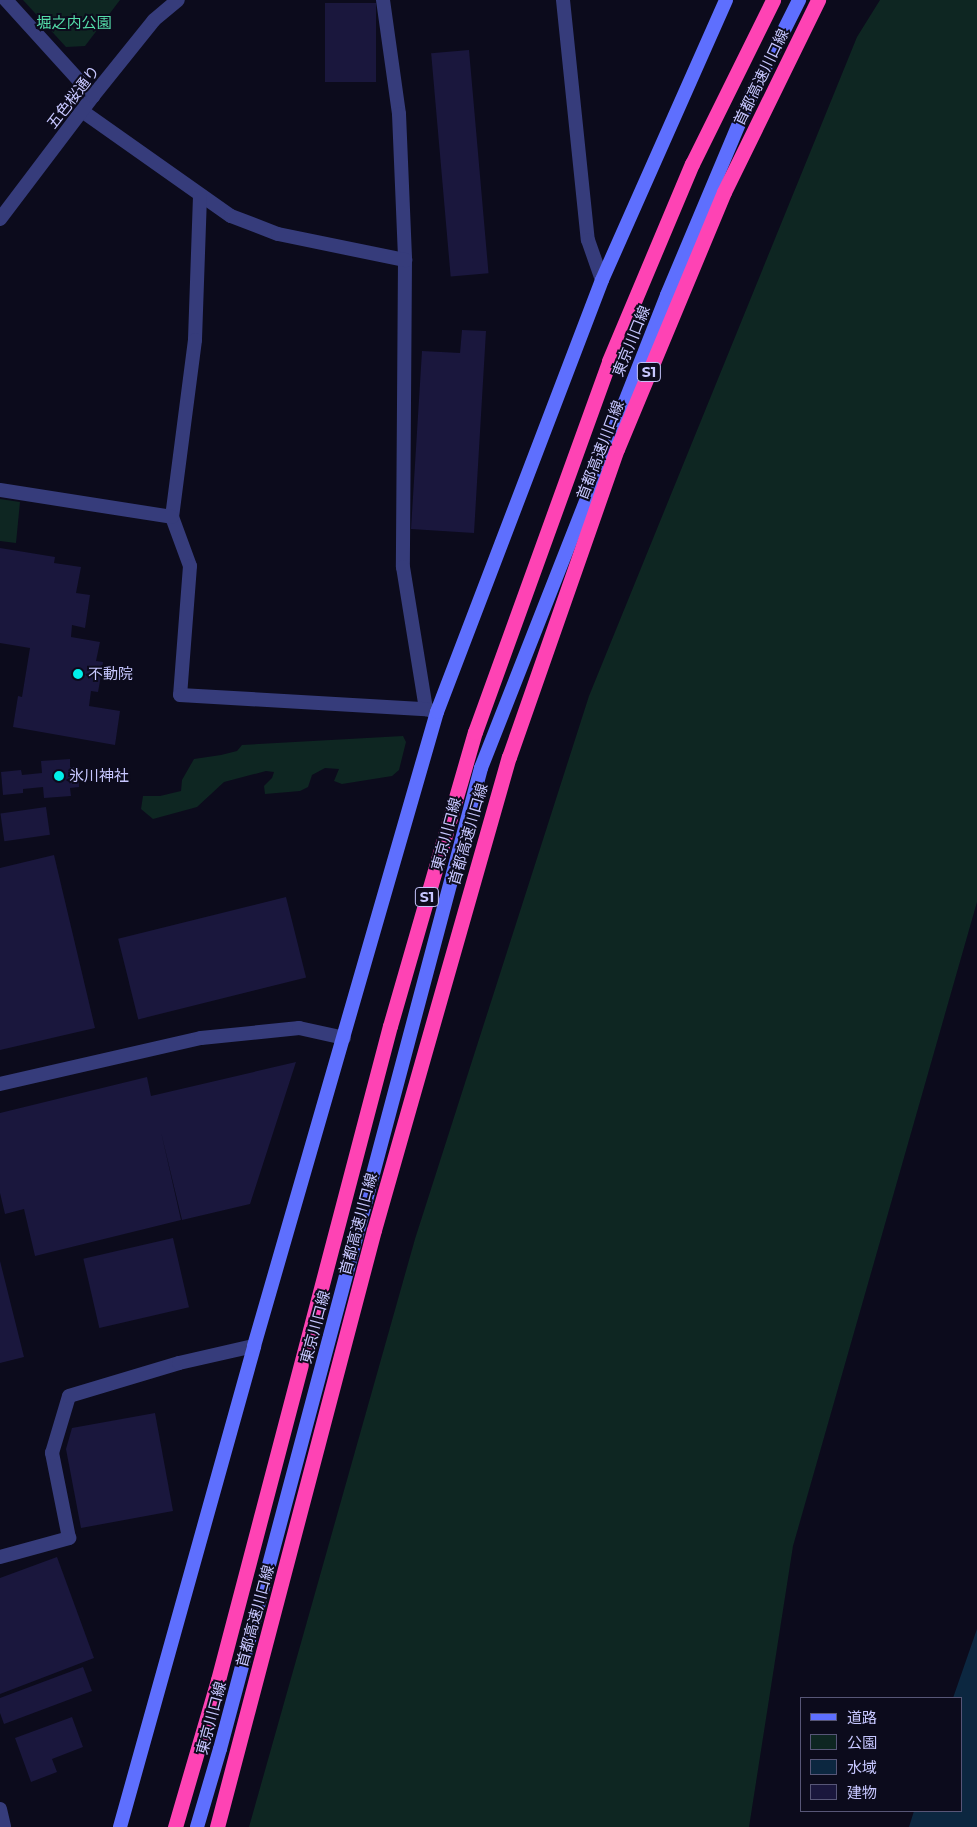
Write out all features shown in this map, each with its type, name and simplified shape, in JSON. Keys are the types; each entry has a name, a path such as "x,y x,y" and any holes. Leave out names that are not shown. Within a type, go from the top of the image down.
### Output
{"highway":[{"name":"首都高速川口線","path":"175,1827 218,1680 387,1035 475,732 609,361 692,164 773,0"},
{"name":"首都高速川口線","path":"217,1827 376,1221 509,756 617,449 724,192 818,0"}],"main road":[{"path":"120,1827 254,1346 344,1038 432,710 602,280 726,0"},
{"name":"東京川口線","path":"197,1827 223,1739 480,768 667,295 749,100 799,0"}],"street":[{"path":"6,0 93,96"},
{"name":"五色桜通り","path":"0,219 93,96 154,20 178,0"},
{"path":"200,196 195,340 172,517 190,566 180,695 432,710 403,567 405,260 399,114 383,0"},
{"path":"563,0 588,240 602,280"},
{"path":"82,111 200,196 231,216 278,234 405,260"},
{"path":"0,490 172,517"},
{"path":"0,1084 202,1038 299,1028 344,1038"},
{"path":"0,1557 69,1538 52,1453 69,1396 179,1363 254,1346"},
{"path":"0,1809 4,1827"}],"green space":[{"name":"堀之内公園","path":"23,0 120,0 85,46 66,47"},
{"path":"880,0 977,0 977,902 793,1546 749,1827 249,1827 415,1239 589,696 857,37"},
{"path":"0,499 20,502 16,543 0,541"},
{"path":"403,736 406,742 399,770 392,776 342,784 334,781 339,769 325,768 312,775 308,787 300,791 265,794 264,786 272,778 274,772 266,771 224,782 197,807 153,819 141,809 143,796 160,796 181,791 182,780 194,759 237,751 242,745"}],"water":[{"path":"977,1629 977,1827 909,1827 914,1812 962,1812 962,1697 953,1697"}],"building":[{"path":"325,3 376,3 376,82 325,82"},
{"path":"469,50 489,273 451,276 431,53"},
{"path":"462,330 486,331 474,533 411,529 422,351 460,353"},
{"path":"0,548 55,557 54,563 81,567 76,593 90,595 85,628 72,625 71,637 100,642 96,661 103,662 100,681 98,692 91,691 89,706 120,711 115,745 13,727 18,696 22,697 30,648 0,643"},
{"path":"70,759 70,767 78,767 79,787 70,788 71,796 44,798 43,787 23,789 23,793 3,795 1,772 21,770 22,775 42,773 41,761"},
{"path":"46,807 50,835 4,841 0,813"},
{"path":"54,855 95,1028 0,1050 0,868"},
{"path":"286,897 306,978 138,1019 118,939"},
{"path":"296,1062 250,1204 182,1220 161,1132 181,1220 35,1256 24,1209 5,1214 0,1193 0,1113 147,1077 151,1096"},
{"path":"173,1238 189,1307 99,1328 83,1259"},
{"path":"0,1261 24,1357 0,1363"},
{"path":"155,1413 173,1511 81,1528 66,1449 72,1428"},
{"path":"57,1557 94,1658 0,1694 0,1578"},
{"path":"83,1667 92,1691 4,1724 0,1713 0,1698"},
{"path":"72,1717 83,1747 52,1759 57,1772 31,1782 15,1738"}],"place":[{"name":"不動院","path":"78,674"},
{"name":"氷川神社","path":"59,776"}]}
